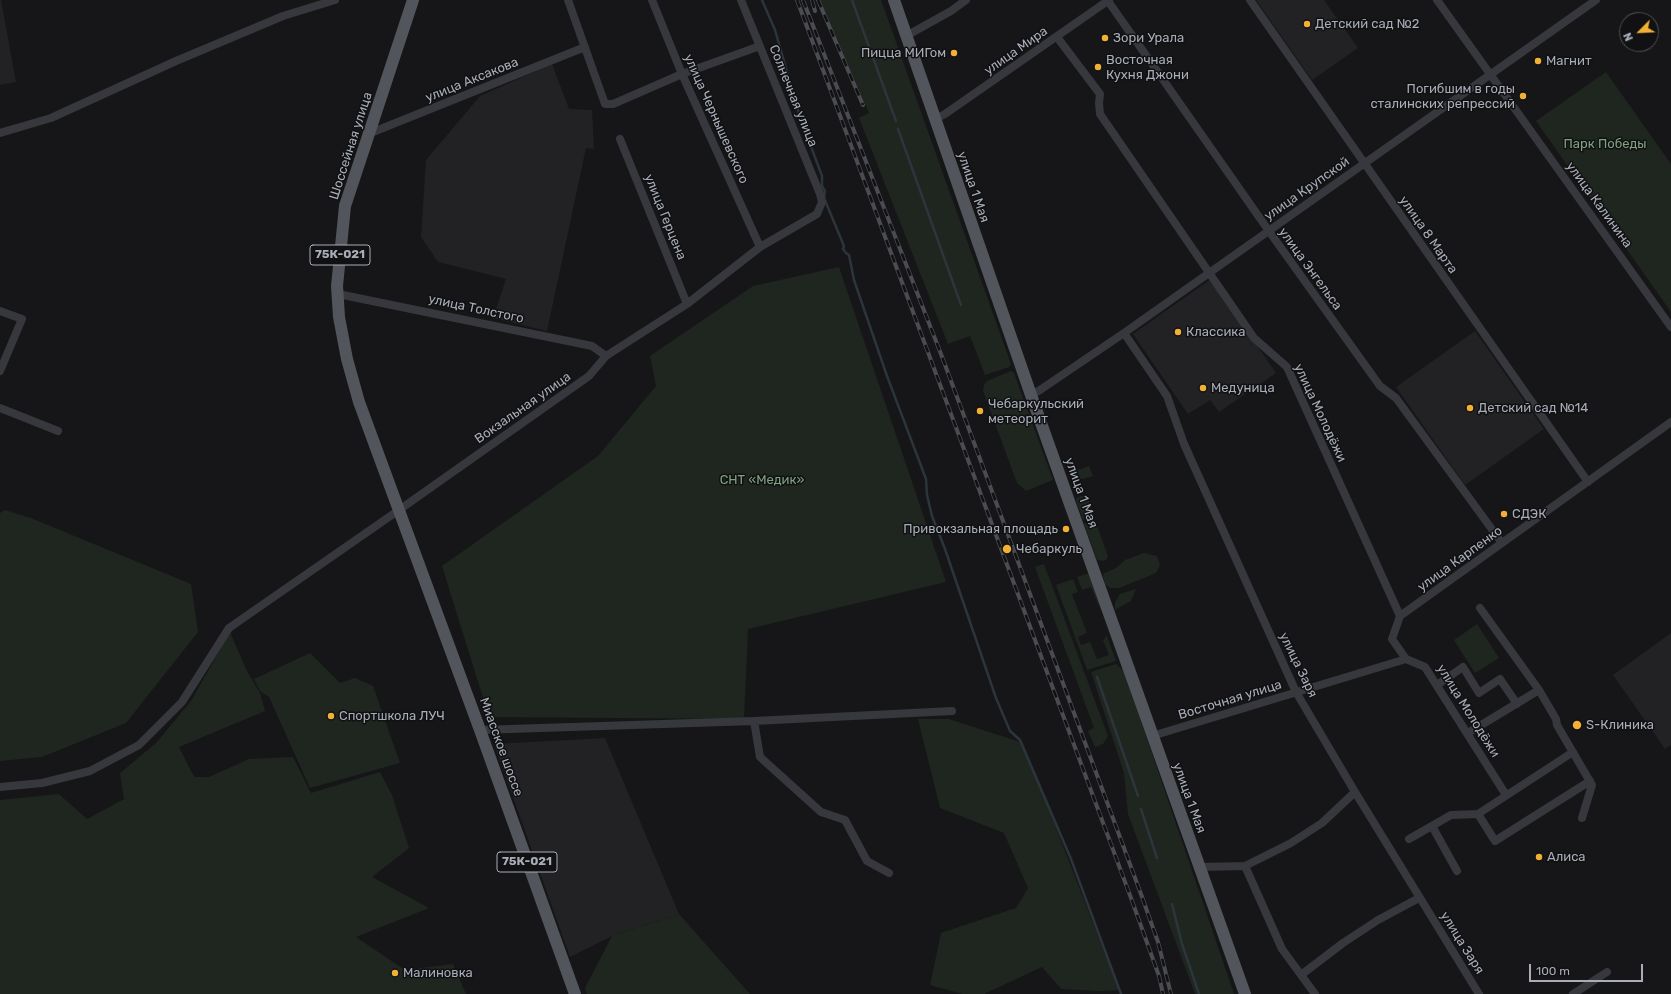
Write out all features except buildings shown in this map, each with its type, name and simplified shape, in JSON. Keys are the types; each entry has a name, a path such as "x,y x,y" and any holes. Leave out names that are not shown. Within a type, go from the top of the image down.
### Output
{"main road":[{"name":"Шоссейная улица","path":"399,510 359,402 347,359 340,317 337,286 345,206 413,0"},
{"name":"улица 1 Мая","path":"894,0 1031,395 1244,994"},
{"name":"Миасское шоссе","path":"399,510 575,994"}],"street":[{"path":"0,133 51,118 176,61 283,16 335,0"},
{"path":"568,0 605,104 613,104 682,74 760,46"},
{"name":"улица Чернышевского","path":"652,0 682,74 760,247"},
{"name":"Солнечная улица","path":"741,0 822,202"},
{"path":"906,36 951,11 966,0"},
{"name":"улица Мира","path":"935,119 945,114 1108,0"},
{"name":"улица Энгельса","path":"1108,0 1269,231 1380,386 1396,398 1502,543"},
{"name":"улица 8 Марта","path":"1250,0 1588,482"},
{"name":"улица Калинина","path":"1437,0 1671,327"},
{"name":"улица Крупской","path":"1031,395 1124,333 1596,0"},
{"name":"улица Молодёжи","path":"1057,36 1100,94 1100,114 1254,338 1287,367 1400,616"},
{"name":"улица Аксакова","path":"368,134 584,47"},
{"name":"улица Герцена","path":"620,139 687,304"},
{"name":"Вокзальная улица","path":"0,787 42,783 90,771 139,745 182,702 229,628 589,376 606,356 687,304 760,247 817,214 822,202"},
{"name":"улица Толстого","path":"338,294 592,346 606,356"},
{"path":"0,311 22,319 0,370"},
{"name":"улица Заря","path":"1124,333 1167,396 1184,444 1296,692 1419,898 1480,994"},
{"path":"0,408 58,431"},
{"name":"улица Карпенко","path":"1400,616 1671,422"},
{"path":"1480,608 1539,690 1592,785 1582,818"},
{"path":"1400,616 1392,639 1406,659"},
{"name":"улица Молодёжи","path":"1406,659 1425,667 1506,795"},
{"name":"Восточная улица","path":"1152,736 1406,659"},
{"path":"1437,685 1463,667 1479,693 1500,679 1517,704"},
{"path":"1468,733 1539,690"},
{"path":"480,730 952,711"},
{"path":"754,720 760,757 821,812 845,820 867,861 889,872"},
{"path":"1409,839 1451,815 1478,814 1573,752"},
{"path":"1478,814 1495,840 1590,781"},
{"path":"1199,867 1245,866 1291,843 1322,823 1355,792"},
{"path":"1432,826 1457,871"},
{"path":"1245,866 1282,949 1315,994"},
{"path":"1301,975 1343,943 1378,920 1419,898"},
{"path":"1573,994 1607,972"}],"shaded area":[{"path":"0,0 16,82 0,85"},
{"name":"Детский сад №2","path":"1256,0 1324,0 1358,48 1312,80"},
{"path":"552,64 569,109 592,110 594,149 586,148 547,331 493,318 506,279 438,262 421,237 426,160 480,96"},
{"path":"1211,279 1276,373 1219,412 1210,400 1188,414 1133,334"},
{"name":"Детский сад №14","path":"1475,331 1544,429 1465,485 1396,387"},
{"path":"1671,633 1671,745 1665,749 1613,675"},
{"path":"605,738 679,914 612,936 570,957 494,744"}],"green space":[{"path":"820,0 881,0 1011,364 1009,367 985,375 970,336 948,344 859,118 869,113"},
{"name":"Парк Победы","path":"1606,72 1671,164 1671,312 1536,121"},
{"name":"СНТ «Медик»","path":"839,267 946,582 748,629 744,719 489,717 442,566 598,456 656,386 650,356 753,286"},
{"path":"1011,371 1014,373 1053,480 1026,491 1017,483 983,391 984,385 987,381"},
{"path":"1089,466 1093,476 1075,481 1073,474 1076,471"},
{"path":"1084,495 1087,496 1094,516 1083,520 1076,500"},
{"path":"5,510 31,518 191,584 198,632 126,723 42,757 0,761 0,513"},
{"path":"1095,520 1108,556 1106,560 1103,561 1097,560 1084,524"},
{"path":"1144,553 1157,556 1160,565 1156,573 1119,588 1110,588 1105,584 1103,576 1104,573 1116,568 1125,560"},
{"path":"1044,564 1108,736 1103,744 1095,747 1088,731 1094,728 1035,567"},
{"path":"1089,573 1102,614 1091,587 1082,590 1077,577"},
{"path":"1073,579 1078,592 1072,594 1087,633 1078,637 1081,645 1090,642 1097,659 1109,655 1103,640 1107,636 1116,661 1087,670 1056,585"},
{"path":"1136,589 1131,601 1115,610 1115,602 1120,594"},
{"path":"1477,624 1499,658 1475,673 1454,640"},
{"path":"230,632 247,671 260,693 265,711 179,747 192,773 195,777 209,777 249,759 293,757 311,793 380,772 392,795 409,848 372,877 429,908 356,937 405,970 453,964 466,994 0,994 0,800 59,794 87,819 124,799 120,773 156,743 191,701"},
{"name":"Спортшкола ЛУЧ","path":"310,653 340,683 355,678 373,686 400,763 310,788 269,697 260,691 254,679"},
{"path":"1116,664 1124,671 1234,994 1195,994 1128,814 1124,773 1091,672"},
{"path":"918,719 949,719 1023,743 1119,990 1100,991 1061,989 1042,967 984,994 963,994 930,985 941,933 1016,908 1028,888 1004,833 940,808"},
{"path":"679,914 750,994 587,994 585,988 612,936"}],"waterway":[{"path":"762,0 775,30 800,117 822,176 822,186 825,191 824,198 844,246 843,249 849,255 854,280 887,376 926,479 927,495 932,516 945,549 996,698 1010,731 1020,740 1071,859 1121,994"},
{"path":"852,0 896,121"},
{"path":"898,129 961,305"},
{"path":"1097,677 1138,796"},
{"path":"1141,809 1157,858"},
{"path":"1172,904 1182,944 1199,994"}],"railway":[{"path":"797,0 1131,898 1159,976 1163,994"},
{"path":"803,0 973,440 1141,894 1158,942 1171,994"},
{"path":"812,0 815,11"},
{"path":"818,0 863,105"}],"place":[{"name":"Детский сад №2","path":"1307,24"},
{"name":"Зори Урала","path":"1105,38"},
{"name":"Пицца МИГом","path":"954,53"},
{"name":"Магнит","path":"1538,61"},
{"name":"Восточная Кухня Джони","path":"1098,67"},
{"name":"Погибшим в годы сталинских репрессий","path":"1523,96"},
{"name":"Классика","path":"1178,332"},
{"name":"Медуница","path":"1203,388"},
{"name":"Детский сад №14","path":"1470,408"},
{"name":"Чебаркульский метеорит","path":"980,411"},
{"name":"СДЭК","path":"1504,514"},
{"name":"Привокзальная площадь","path":"1066,529"},
{"name":"Чебаркуль","path":"1007,549"},
{"name":"Спортшкола ЛУЧ","path":"331,716"},
{"name":"S-Клиника","path":"1577,725"},
{"name":"Алиса","path":"1539,857"},
{"name":"Малиновка","path":"395,973"}]}
